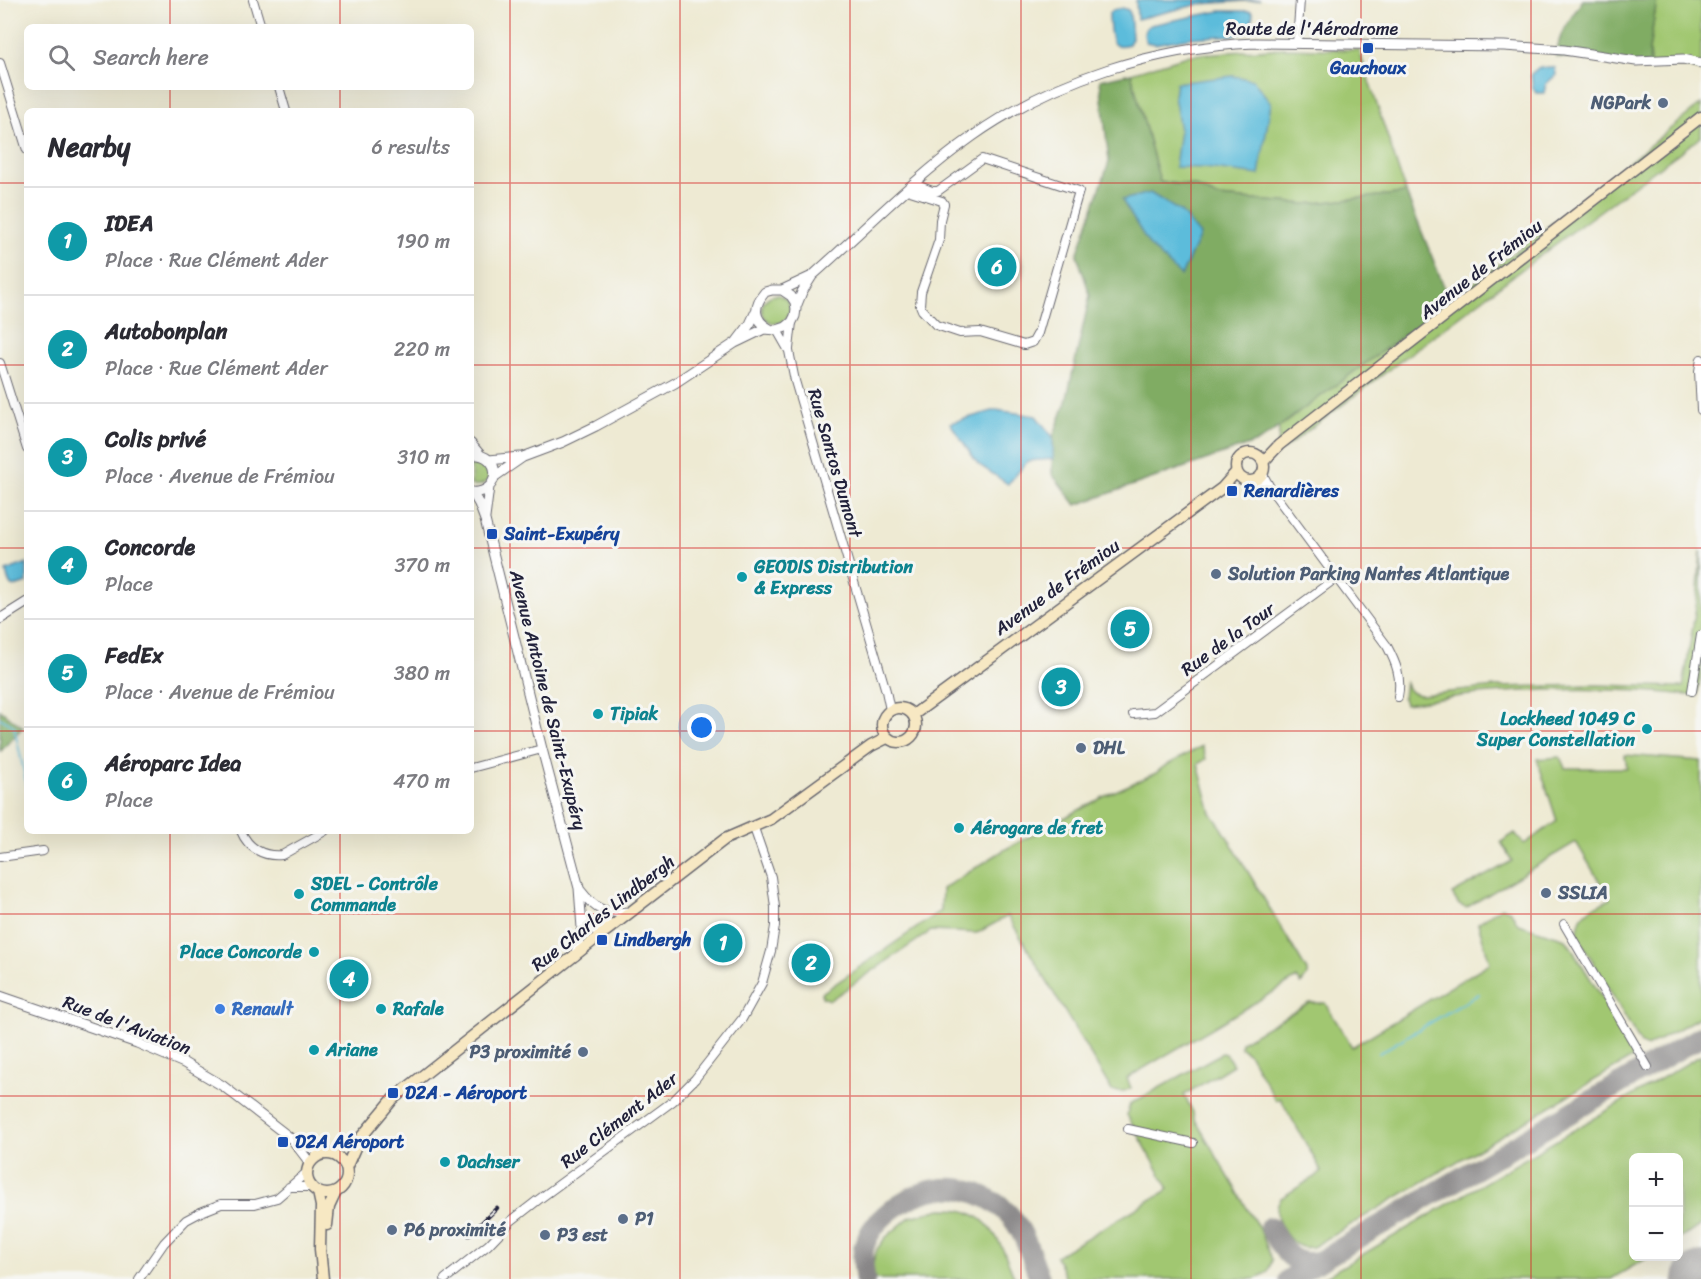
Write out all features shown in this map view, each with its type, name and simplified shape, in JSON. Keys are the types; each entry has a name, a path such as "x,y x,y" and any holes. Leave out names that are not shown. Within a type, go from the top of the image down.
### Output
{"main road":[{"name":"Avenue de Frémiou","path":"913,715 1222,488 1253,470 1279,445 1701,117"},
{"path":"905,709 913,715 916,720 915,732 908,740 897,742 887,738 881,728 881,723 890,710 905,709"},
{"name":"Rue Charles Lindbergh","path":"346,1168 358,1141 388,1104 404,1090 725,839 754,828 778,814 871,746 887,738"},
{"name":"Rue Charles Lindbergh","path":"330,1155 358,1141"},
{"path":"322,1264 329,1207 336,1192 343,1186 346,1168 343,1163 330,1155 316,1156 308,1168 308,1183 321,1206 320,1249 323,1279"},
{"path":"314,1190 327,1194 336,1192"}],"street":[{"path":"253,0 260,24"},
{"path":"1297,44 1300,0"},
{"name":"Route de l'Aérodrome","path":"796,307 812,276 942,160 975,135 1027,104 1077,81 1126,64 1177,52 1233,44 1504,46 1574,51 1636,61 1683,58 1701,63"},
{"path":"0,63 24,140"},
{"path":"280,90 285,108"},
{"path":"982,159 1079,190 1038,333 1033,342 1024,345 980,332 960,333 930,321 922,310 920,297 939,240 944,202 911,187 938,191 982,159"},
{"name":"Route de l'Aérodrome","path":"782,290 812,276"},
{"path":"735,343 750,324 757,302 765,292 782,290 791,296 796,307 789,351"},
{"path":"756,311 764,326 774,329"},
{"path":"480,457 493,465 494,477 523,457 563,442 675,383 735,343 764,329 786,327 792,322"},
{"name":"Rue Santos Dumont","path":"774,329 789,351 795,381 890,710"},
{"path":"1701,359 1699,371 1701,410"},
{"path":"0,363 24,439"},
{"path":"480,457 523,457"},
{"path":"1253,470 1272,491 1387,646 1396,663 1400,686 1398,697"},
{"name":"Avenue Antoine de Saint-Exupéry","path":"485,520 489,487 494,477"},
{"path":"474,492 484,491 489,487"},
{"name":"Avenue Antoine de Saint-Exupéry","path":"474,496 485,520 579,888 582,918 575,956"},
{"name":"Rue de la Tour","path":"1133,714 1155,712 1336,578"},
{"path":"14,612 24,604"},
{"path":"0,619 24,608"},
{"path":"1692,691 1701,635"},
{"path":"474,767 542,749"},
{"name":"Rue Clément Ader","path":"440,1279 501,1227 673,1101 695,1079 749,1008 762,983 775,926 771,877 754,828"},
{"path":"243,834 256,850 265,855 274,856 282,855 320,834"},
{"path":"0,856 42,851"},
{"name":"Avenue Antoine de Saint-Exupéry","path":"579,888 588,900 602,911"},
{"path":"602,911 630,912"},
{"path":"582,918 591,928 604,932 606,919 602,911"},
{"path":"1564,924 1648,1067"},
{"name":"Rue de l'Aviation","path":"0,996 137,1043 184,1063 223,1086 293,1140 308,1159 308,1168"},
{"path":"1128,1129 1193,1143"},
{"name":"Rue de l'Aviation","path":"293,1140 330,1155"},
{"path":"139,1279 164,1243 186,1220 221,1204 255,1204 278,1198 308,1168"},
{"path":"289,1187 314,1190"},
{"name":"Rue Clément Ader","path":"445,1279 488,1245 511,1221"}],"green space":[{"path":"1583,0 1657,0 1649,50 1650,66 1556,57 1562,34"},
{"path":"1657,0 1701,0 1701,72 1691,67 1650,66 1649,50"},
{"path":"1284,48 1359,50 1406,193 1306,204 1217,197 1195,186 1160,182 1131,73 1190,55"},
{"path":"1131,73 1160,182 1195,186 1217,197 1306,204 1406,193 1450,301 1260,441 1076,505 1052,474 1053,437 1066,402 1090,295 1077,255 1109,162 1100,80"},
{"path":"1701,104 1701,137 1278,453 1279,427 1549,226"},
{"path":"776,295 786,299 790,309 786,319 776,323 766,319 762,309 766,299"},
{"path":"474,460 486,465 489,470 488,480 474,485"},
{"path":"1701,551 1701,673 1697,696 1620,690 1542,690 1480,694 1405,704 1403,698 1405,681 1410,691 1422,695 1496,687 1596,685 1683,687 1697,600"},
{"path":"0,710 23,727 1,751 0,751"},
{"path":"1202,746 1206,759 1198,764 1211,813 1307,971 1307,976 1301,984 1297,978 1127,1078 1131,1088 1124,1091 1112,1091 1008,916 977,933 931,931 830,1000 822,997 822,993 941,911 942,889 1004,850 1111,793 1156,773"},
{"path":"1625,755 1701,761 1701,1016 1647,1047 1641,1044 1578,936 1580,921 1586,912 1610,899 1576,842 1466,908 1459,905 1452,894 1512,861 1501,842 1515,833 1524,844 1557,821 1537,759 1560,757 1565,768 1627,768"},
{"path":"1501,907 1511,911 1518,924 1566,939 1633,1048 1632,1058 1313,1247 1297,1245 1285,1233 1279,1222 1278,1203 1281,1198 1322,1172 1280,1098 1276,1101 1250,1055 1240,1047 1241,1042 1309,1003 1325,1003 1352,1047 1490,963 1478,923"},
{"path":"1222,1053 1226,1054 1233,1065 1184,1095 1194,1118 1261,1232 1272,1260 1268,1272 1255,1279 1066,1279 1056,1256 1169,1189 1127,1115 1130,1104"},
{"path":"1701,1055 1701,1226 1683,1237 1683,1153 1629,1153 1629,1261 1642,1261 1611,1279 1321,1279"},
{"path":"941,1209 960,1210 972,1214 989,1227 1002,1247 1015,1279 873,1279 871,1269 877,1249 885,1238 910,1217"}],"water":[{"path":"1136,0 1260,0 1200,4 1137,19"},
{"path":"1122,8 1130,13 1132,38 1129,44 1121,46 1114,44 1109,14 1113,10"},
{"path":"1220,11 1251,11 1253,14 1251,27 1248,31 1237,35 1189,38 1155,44 1146,42 1144,37 1146,28 1150,25"},
{"path":"1538,68 1555,68 1556,75 1546,84 1544,93 1536,93 1531,74"},
{"path":"1233,76 1253,80 1271,103 1259,175 1205,168 1175,167 1180,130 1174,96 1176,83"},
{"path":"1150,193 1181,212 1200,235 1181,276 1150,246 1122,200"},
{"path":"996,410 1036,416 1053,437 1053,459 1028,461 1008,484 978,464 950,423"},
{"path":"24,564 24,584 12,586 6,571"}],"waterway":[{"path":"0,718 14,726 24,772"},
{"path":"1379,1053 1479,994"}],"taxiway":[{"path":"1289,1279 1701,1036"},
{"path":"865,1279 864,1247 869,1234 882,1218 911,1198 937,1189 950,1188 975,1193 1009,1214 1025,1240 1040,1279"},
{"path":"1270,1227 1284,1249 1294,1259 1301,1262 1320,1261"}],"railway":[{"path":"469,1235 497,1208"}],"place":[{"name":"Gauchoux","path":"1368,48"},
{"name":"NGPark","path":"1663,103"},
{"name":"Aéroparc Idea","path":"997,267"},
{"name":"Renardières","path":"1232,491"},
{"name":"Saint-Exupéry","path":"492,534"},
{"name":"Solution Parking Nantes Atlantique","path":"1216,574"},
{"name":"GEODIS Distribution & Express","path":"742,577"},
{"name":"FedEx","path":"1130,629"},
{"name":"Colis privé","path":"1061,687"},
{"name":"Tipiak","path":"598,714"},
{"name":"Lockheed 1049 C Super Constellation","path":"1647,729"},
{"name":"DHL","path":"1081,748"},
{"name":"Aérogare de fret","path":"959,828"},
{"name":"SSLIA","path":"1546,893"},
{"name":"SDEL - Contrôle Commande","path":"299,894"},
{"name":"Lindbergh","path":"602,940"},
{"name":"IDEA","path":"723,943"},
{"name":"Place Concorde","path":"314,952"},
{"name":"Autobonplan","path":"811,963"},
{"name":"Concorde","path":"349,979"},
{"name":"Renault","path":"220,1009"},
{"name":"Rafale","path":"381,1009"},
{"name":"Ariane","path":"314,1050"},
{"name":"P3 proximité","path":"583,1052"},
{"name":"D2A - Aéroport","path":"393,1093"},
{"name":"D2A Aéroport","path":"283,1142"},
{"name":"Dachser","path":"445,1162"},
{"name":"P1","path":"623,1219"},
{"name":"P6 proximité","path":"392,1230"},
{"name":"P3 est","path":"545,1235"}]}
